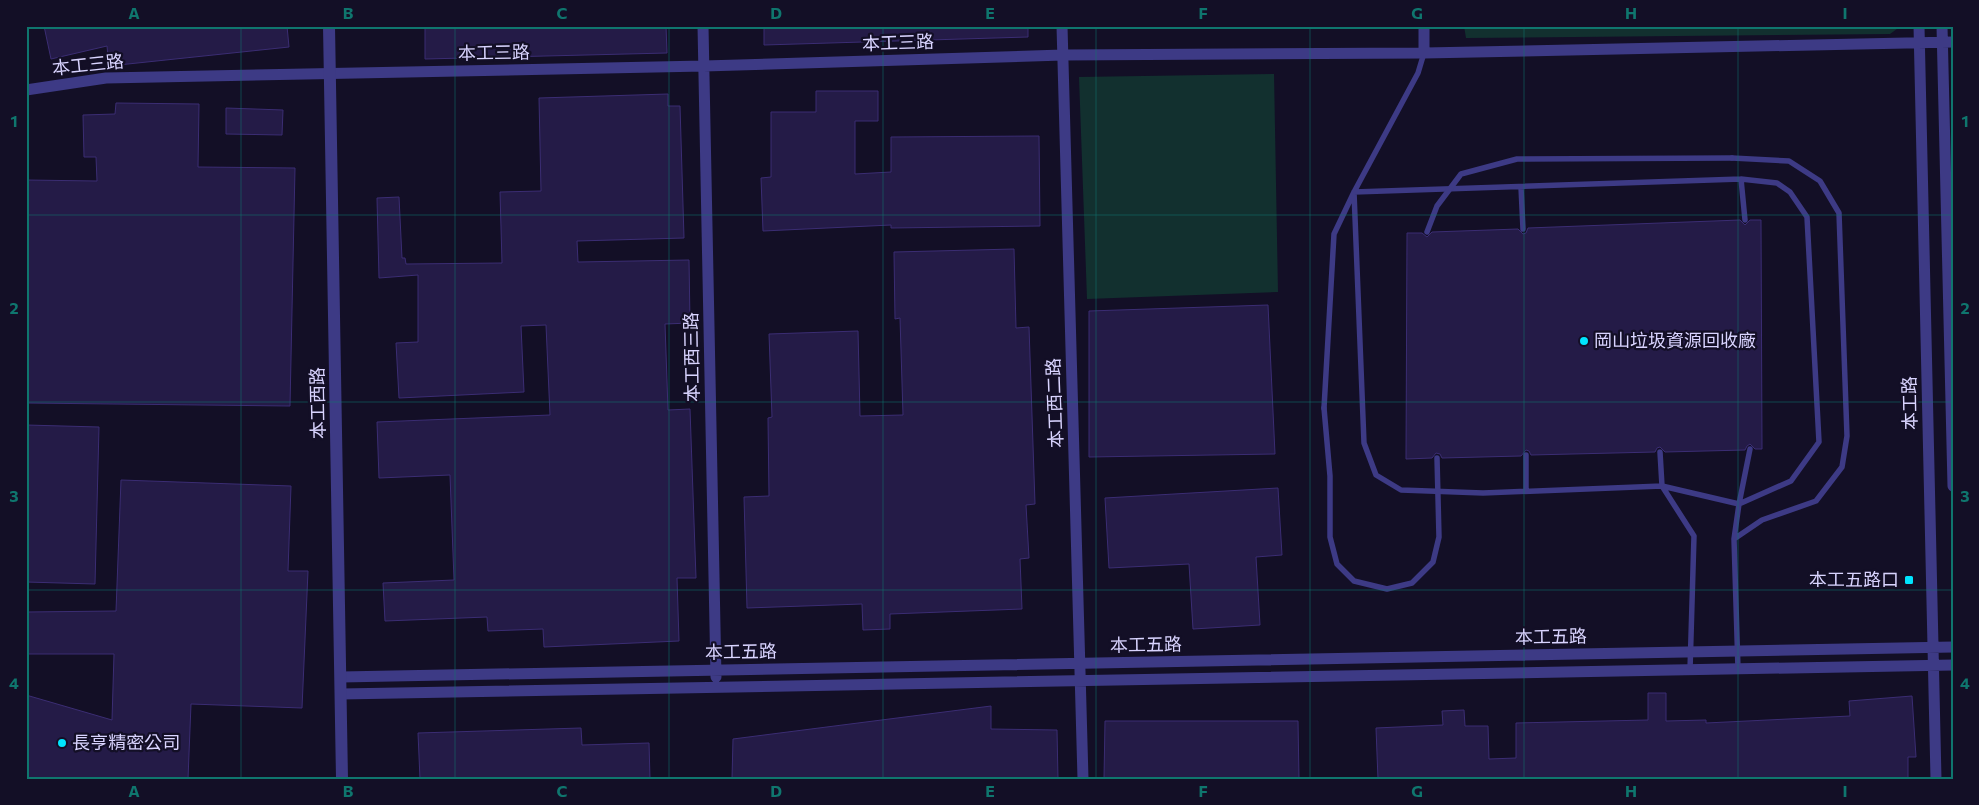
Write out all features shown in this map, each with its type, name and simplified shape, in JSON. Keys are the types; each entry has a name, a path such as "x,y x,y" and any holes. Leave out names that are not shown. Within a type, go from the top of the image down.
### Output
{"street":[{"name":"本工西路","path":"329,26 342,779"},
{"name":"本工西三路","path":"703,26 716,687"},
{"name":"本工西二路","path":"1062,26 1082,779"},
{"path":"1424,26 1424,53"},
{"name":"本工路","path":"1919,26 1936,779"},
{"path":"1942,26 1948,43 1953,486"},
{"name":"本工三路","path":"26,90 106,78 704,66 1063,55 1424,53 1948,43"},
{"name":"本工五路","path":"340,677 1953,647"},
{"name":"本工五路","path":"341,694 1953,665"}],"lane":[{"path":"1424,53 1418,73 1354,192 1334,234 1324,408 1330,476 1330,538 1337,564 1354,581 1387,589 1412,583 1433,562 1439,537 1437,458"},
{"path":"1427,232 1436,206 1461,174 1517,159 1732,158 1789,161 1820,181 1839,213 1847,436 1842,467 1816,501 1762,520 1734,539"},
{"path":"1741,179 1777,183 1790,192 1807,217 1819,442 1791,481 1739,504 1662,486 1483,493 1401,490 1376,475 1364,444 1354,192 1741,179"},
{"path":"1741,179 1745,220"},
{"path":"1522,187 1524,229"},
{"path":"1738,669 1734,539 1750,449"},
{"path":"1660,452 1662,486 1694,536 1690,670"},
{"path":"1526,455 1526,491"}],"green space":[{"path":"1464,26 1901,26 1890,34 1466,38"},
{"path":"1274,74 1278,292 1087,299 1079,77"}],"building":[{"path":"44,26 287,26 289,47 109,66 107,46 51,59"},
{"path":"425,26 666,26 667,53 425,59"},
{"path":"764,26 1028,26 1028,37 764,45"},
{"path":"816,91 878,91 878,121 855,121 855,174 891,172 891,137 1039,136 1040,226 891,228 891,225 763,231 761,178 771,177 771,112 816,112"},
{"path":"668,94 668,106 680,106 684,238 577,241 578,262 689,260 690,323 665,324 668,410 690,409 696,578 677,578 679,641 544,647 543,629 488,631 487,617 385,621 383,583 454,580 450,475 379,478 377,422 550,415 546,325 521,326 524,392 399,398 396,343 418,342 418,275 379,278 377,198 399,197 402,258 405,258 406,264 502,263 500,192 541,191 539,98"},
{"path":"116,103 199,104 198,167 295,168 290,406 26,403 26,180 97,181 96,157 84,157 83,115 115,114"},
{"path":"226,108 283,110 282,135 226,134"},
{"name":"岡山垃圾資源回收廠","path":"1740,220 1745,225 1750,220 1761,220 1762,449 1755,449 1750,444 1745,450 1665,452 1660,447 1655,452 1531,455 1526,450 1521,456 1442,458 1440,454 1436,453 1432,458 1406,459 1407,233 1422,233 1427,237 1432,232 1518,229 1523,234 1526,233 1528,228"},
{"path":"1014,249 1016,328 1029,327 1035,504 1026,505 1029,558 1020,559 1022,609 890,614 890,629 863,630 862,604 747,608 744,497 769,496 768,418 772,417 769,334 858,331 860,416 903,415 900,318 895,319 894,252"},
{"path":"1268,305 1275,454 1089,457 1089,311"},
{"path":"26,425 99,427 95,584 26,582"},
{"path":"121,480 291,486 288,571 308,571 302,708 191,704 188,779 26,779 26,695 112,720 114,654 26,654 26,612 116,611"},
{"path":"1278,488 1282,555 1256,557 1260,625 1193,629 1189,564 1109,568 1105,498"},
{"path":"1648,693 1666,693 1666,721 1706,720 1706,723 1850,716 1849,701 1912,696 1916,757 1908,757 1908,779 1378,779 1376,728 1443,725 1442,711 1464,710 1465,726 1488,726 1489,759 1516,758 1516,723 1648,720"},
{"path":"991,706 991,729 1057,730 1058,779 732,779 733,739"},
{"path":"1105,721 1298,721 1299,779 1104,779"},
{"path":"581,728 582,745 649,743 650,779 420,779 418,733"}],"place":[{"name":"岡山垃圾資源回收廠","path":"1584,341"},
{"name":"本工五路口","path":"1909,580"},
{"name":"長亨精密公司","path":"62,743"}]}
